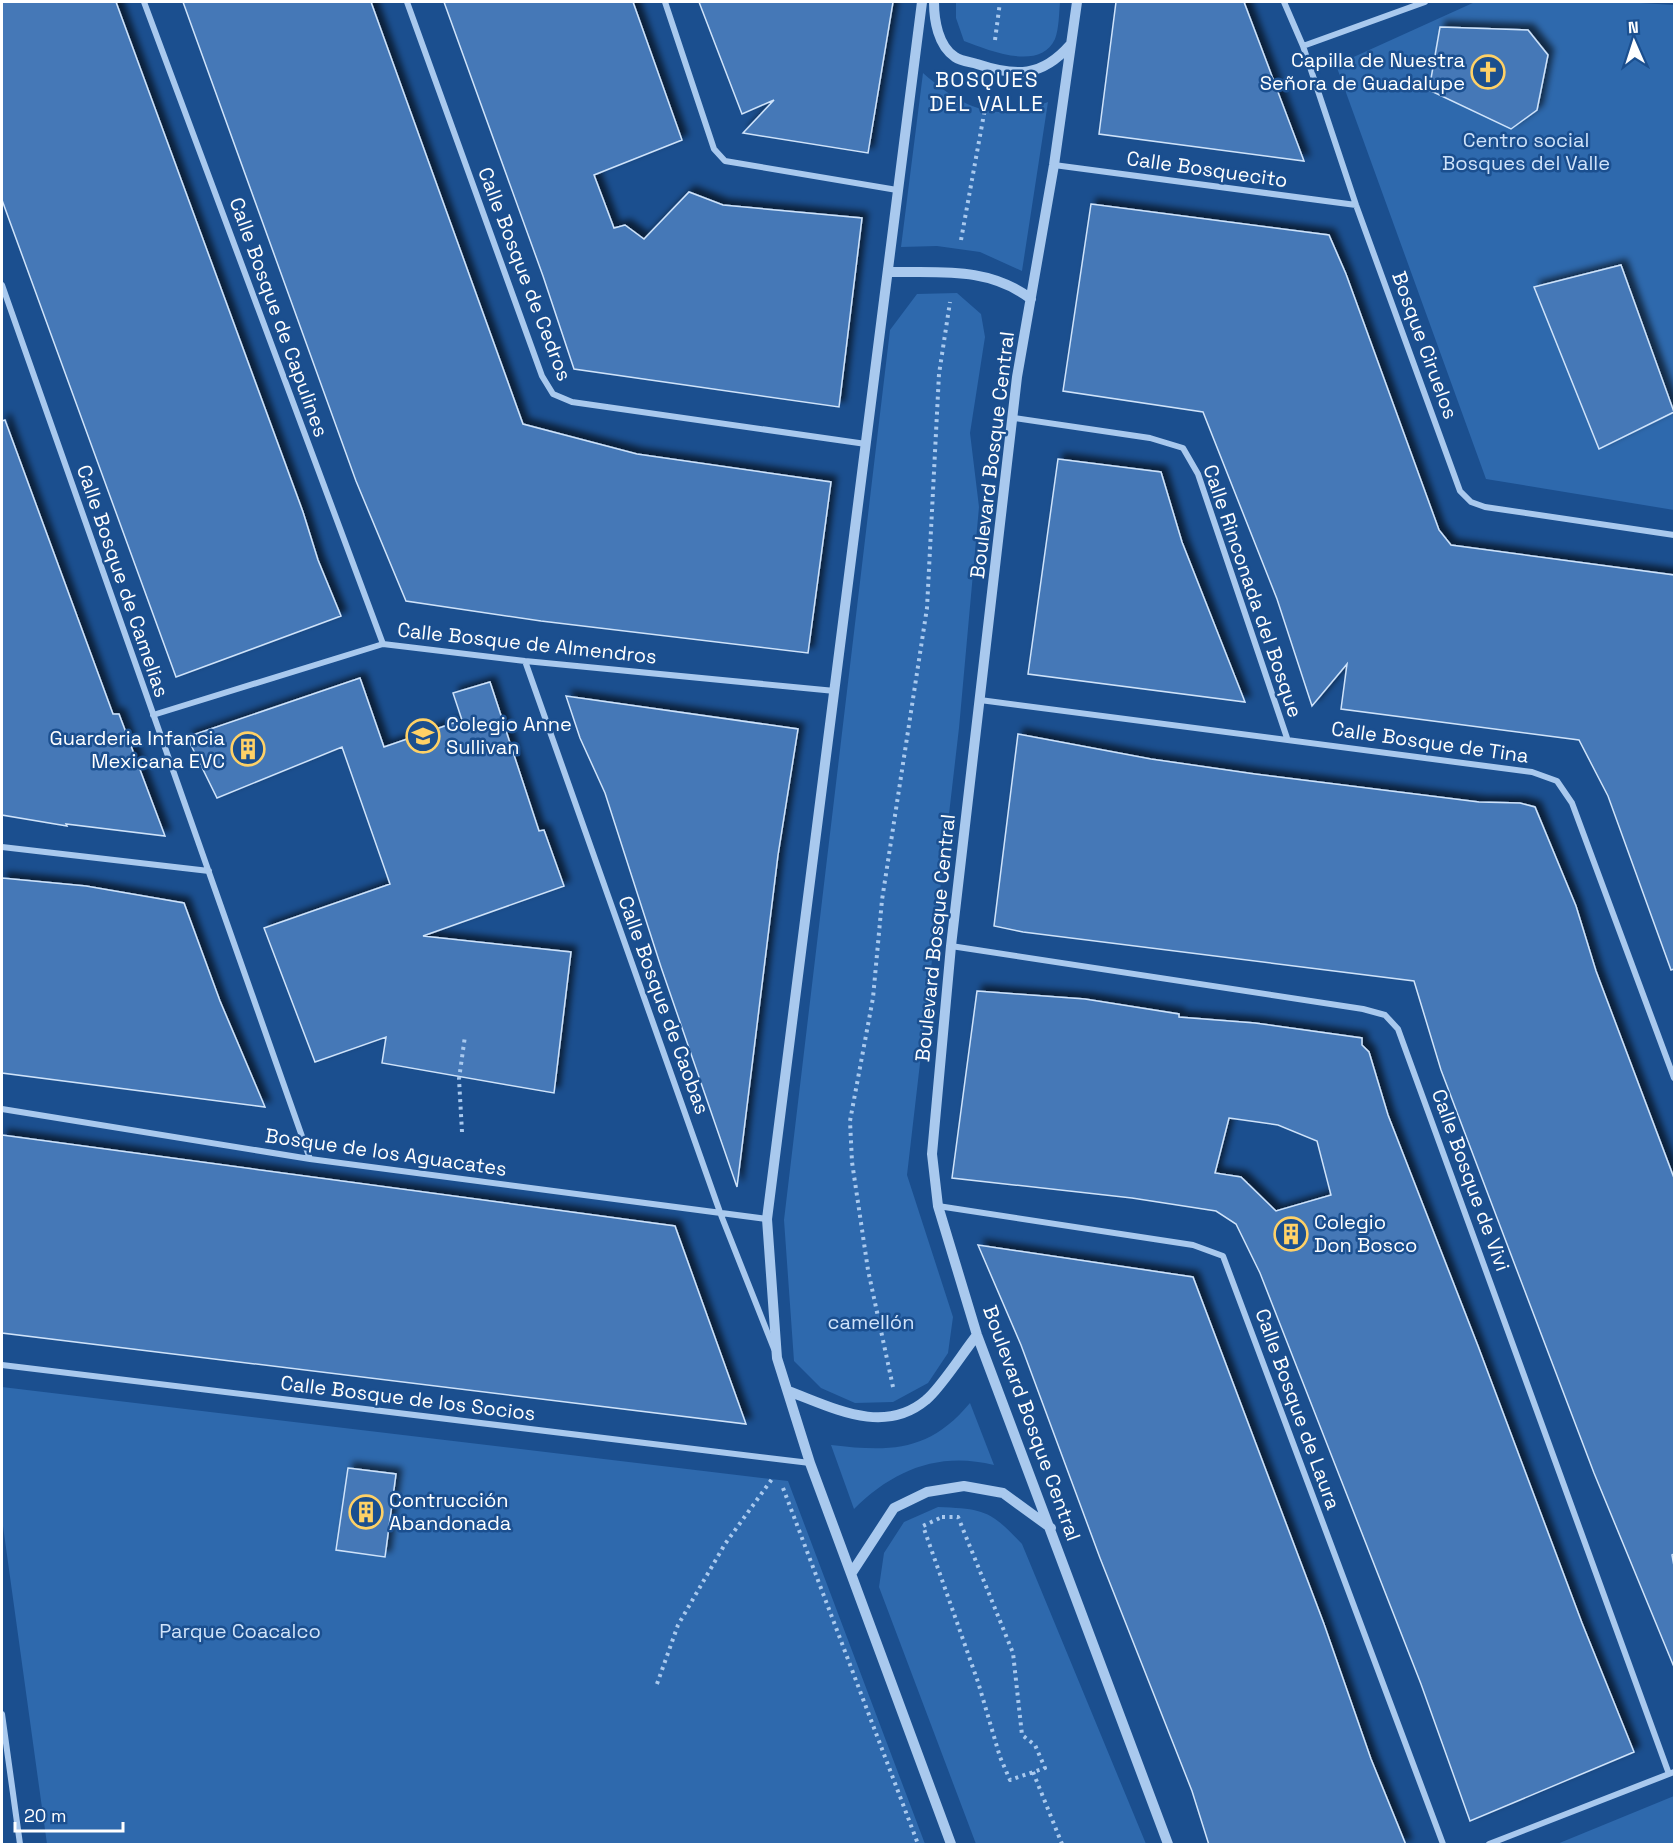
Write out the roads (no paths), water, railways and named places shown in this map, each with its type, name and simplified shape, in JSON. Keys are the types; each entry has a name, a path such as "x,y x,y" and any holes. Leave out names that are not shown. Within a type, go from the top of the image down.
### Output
{"street":[{"name":"Calle Bosque de Capulines","path":"144,2 383,644"},
{"name":"Calle Bosque de Cedros","path":"406,2 542,376 553,394 572,402 867,444"},
{"path":"665,2 714,149 725,162 897,190"},
{"path":"922,2 768,1220 777,1358 810,1463 951,1845"},
{"path":"934,2 942,42 954,57 990,69 1025,74 1046,66 1070,45"},
{"name":"Boulevard Bosque Central","path":"1077,2 1054,165 1017,377 951,946 932,1154 938,1206 977,1335 1052,1528 1168,1845"},
{"name":"Bosque Ciruelos","path":"1284,2 1303,46 1356,206 1460,491 1471,502 1485,507 1674,535"},
{"path":"1303,46 1425,2"},
{"name":"Calle Bosquecito","path":"1054,165 1356,206"},
{"path":"888,272 967,272 991,278 1019,290 1031,299"},
{"name":"Calle Bosque de Camelias","path":"2,285 310,1159"},
{"name":"Calle Rinconada del Bosque","path":"1014,418 1150,438 1183,448 1198,474 1287,738"},
{"name":"Calle Bosque de Almendros","path":"153,715 383,644 525,661 836,691"},
{"name":"Calle Bosque de Caobas","path":"525,661 721,1215 777,1358"},
{"name":"Calle Bosque de Tina","path":"980,700 1287,738 1532,772 1557,781 1572,803 1674,1078"},
{"path":"2,847 209,871"},
{"name":"Calle Bosque de Vivi","path":"951,946 1363,1010 1385,1016 1398,1029 1672,1773"},
{"name":"Bosque de los Aguacates","path":"2,1108 310,1159 768,1220"},
{"name":"Calle Bosque de Laura","path":"938,1206 1193,1245 1223,1256 1443,1845"},
{"path":"788,1391 865,1418 898,1415 926,1400 977,1335"},
{"name":"Calle Bosque de los Socios","path":"2,1365 810,1463"},
{"path":"851,1574 894,1508 927,1492 964,1486 1003,1493 1052,1528"},
{"path":"2,1714 20,1845"},
{"path":"1489,1845 1672,1773"}],"place":[{"name":"Capilla de Nuestra Señora de Guadalupe","path":"1488,72"},
{"name":"Colegio Anne Sullivan","path":"423,736"},
{"name":"Guarderia Infancia Mexicana EVC","path":"248,749"},
{"name":"Colegio Don Bosco","path":"1291,1234"},
{"name":"Contrucción Abandonada","path":"366,1512"}],"district":[{"name":"BOSQUES DEL VALLE","path":"987,92"}],"park label":[{"name":"Centro social Bosques del Valle","path":"1526,152"},
{"name":"camellón","path":"871,1322"},
{"name":"Parque Coacalco","path":"240,1631"}]}
